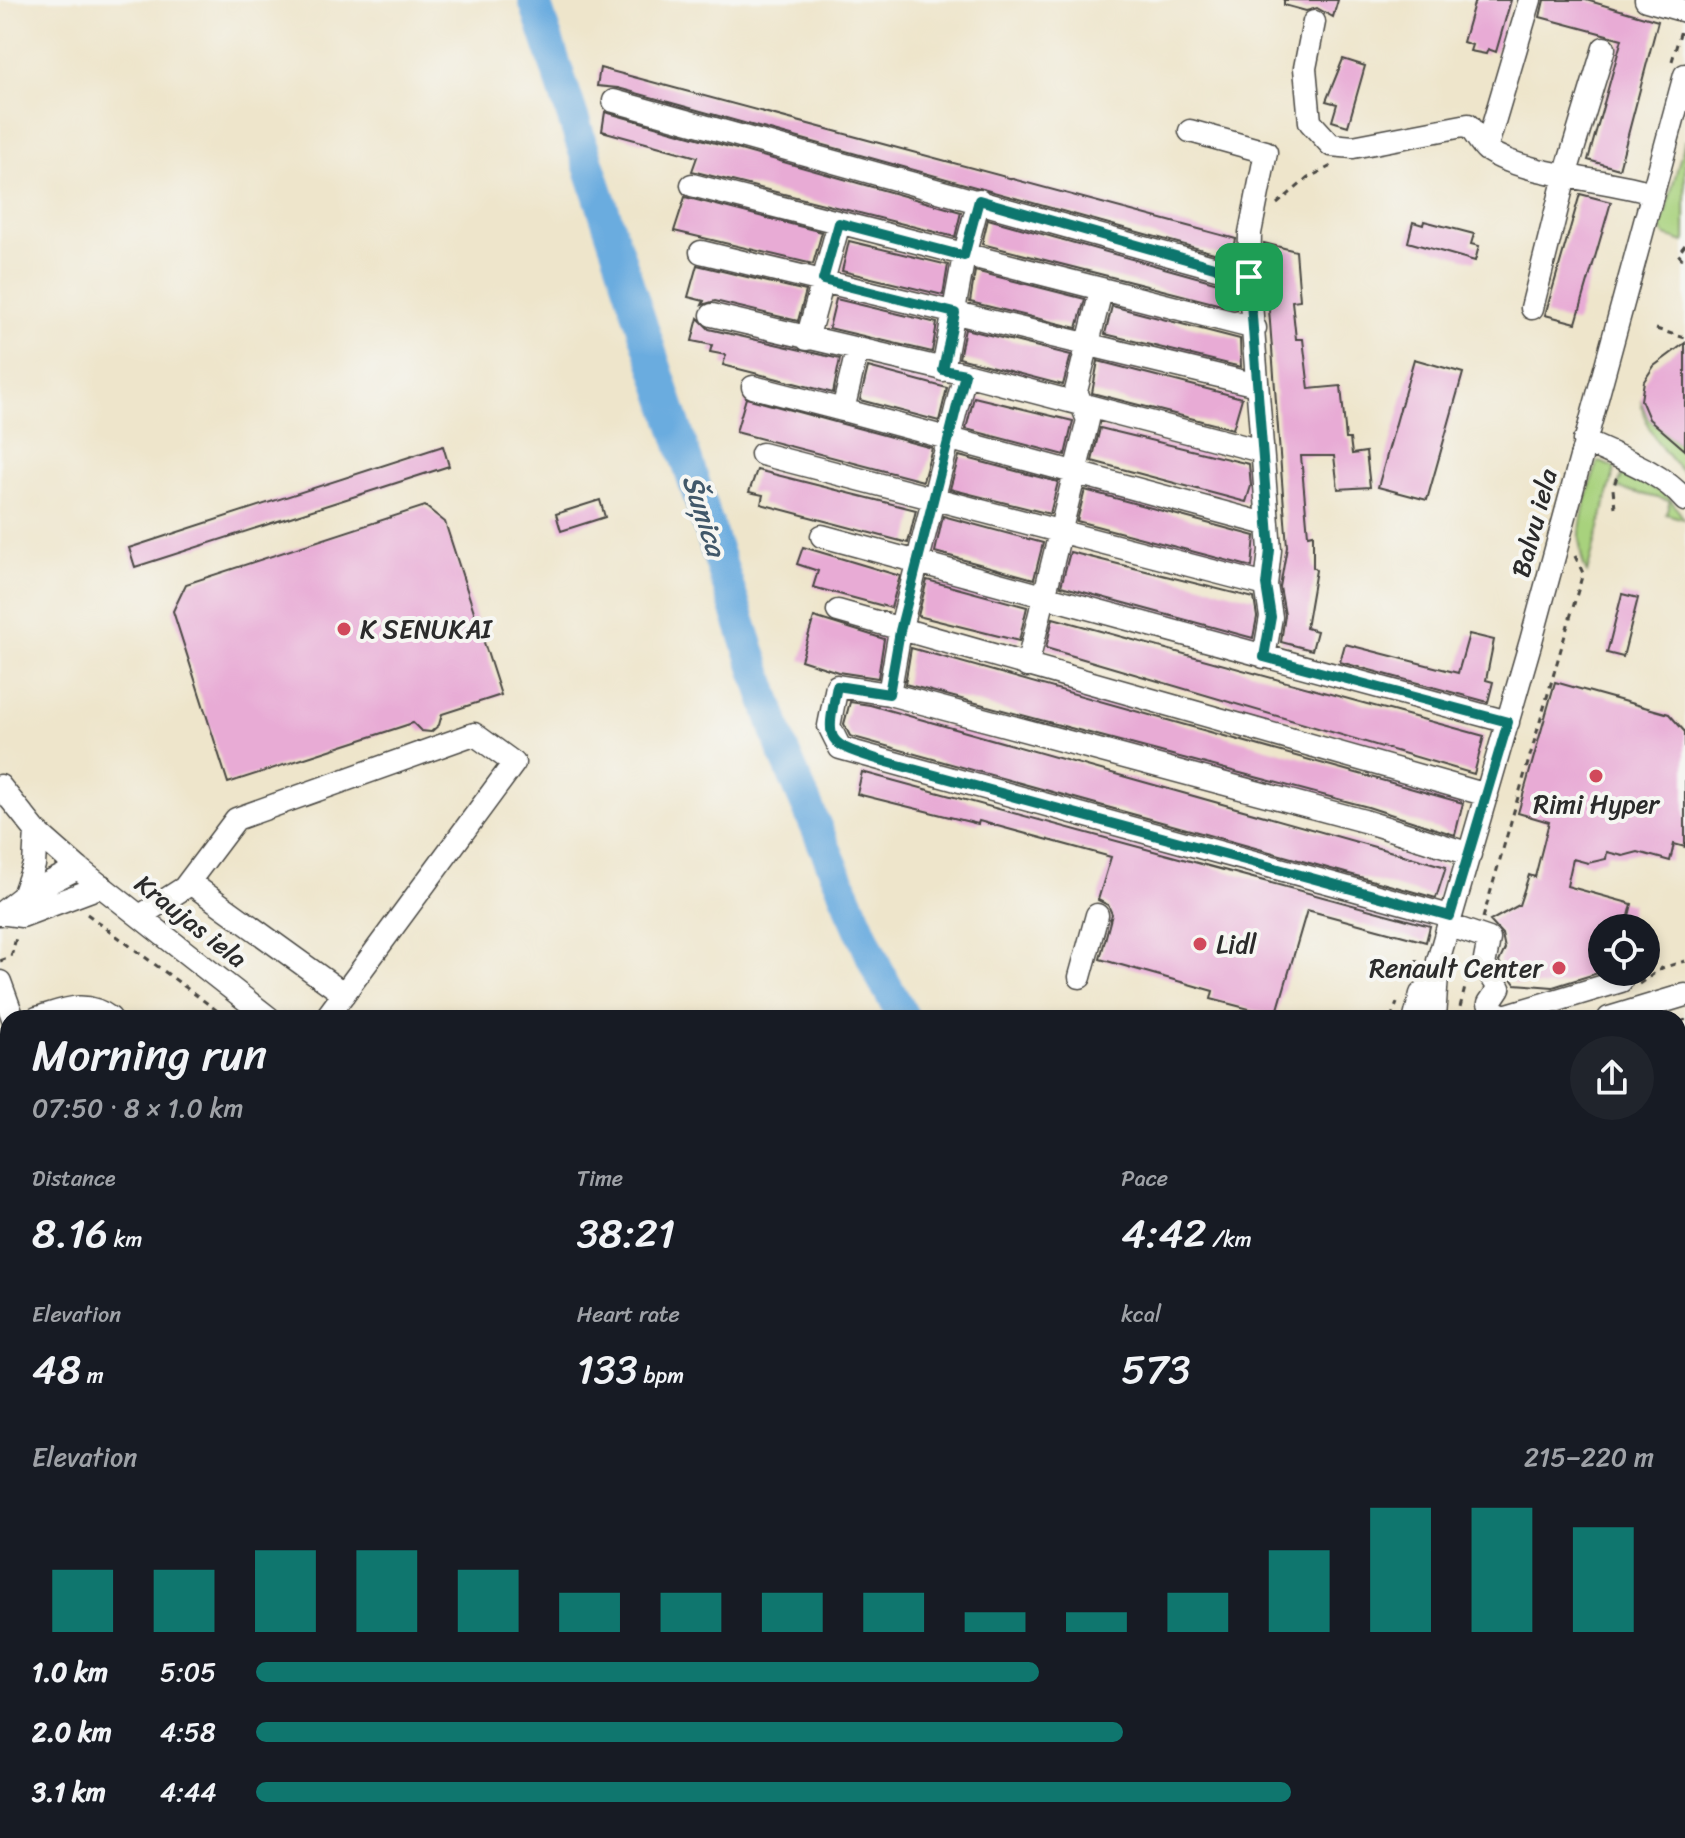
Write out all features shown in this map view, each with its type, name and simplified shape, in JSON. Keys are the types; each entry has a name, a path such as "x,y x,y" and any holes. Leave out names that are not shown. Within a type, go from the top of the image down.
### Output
{"street":[{"path":"1486,149 1530,0"},
{"path":"1646,0 1685,11"},
{"path":"1314,22 1305,68 1310,122 1331,145 1353,147 1468,125 1486,149 1565,176 1652,193"},
{"path":"1532,308 1565,176 1604,48"},
{"name":"Balvu iela","path":"1435,1010 1437,997 1434,985 1449,921 1508,722 1685,75"},
{"path":"614,101 1249,277"},
{"path":"1190,131 1266,152 1252,224 1249,277 1270,550 1266,585 1271,617 1264,657"},
{"path":"692,185 1255,328"},
{"path":"889,694 900,631 950,438 955,313 964,256 979,200"},
{"path":"807,339 839,223"},
{"path":"701,252 1257,385"},
{"path":"1027,666 1088,420 1080,407 1076,391 1101,291"},
{"path":"712,315 954,372 1080,407 1261,451"},
{"path":"843,410 857,351"},
{"path":"753,387 1266,524"},
{"path":"1584,441 1626,459 1661,479 1685,500"},
{"path":"762,454 936,498 1060,534 1266,585"},
{"path":"822,536 1508,722"},
{"path":"838,611 1487,795"},
{"path":"1470,854 1364,821 889,694 837,686 829,726 840,748 1449,921 1489,939 1484,965 1499,988 1489,1003 1492,1010"},
{"path":"140,916 189,882 236,819 474,734 514,763 332,1010"},
{"name":"Kraujas iela","path":"0,786 36,831 78,868 259,1010"},
{"path":"23,896 34,865 36,831"},
{"path":"0,913 23,896 78,868"},
{"path":"189,882 344,994"},
{"path":"0,913 22,916 102,886"},
{"path":"1080,977 1097,915"},
{"path":"0,982 10,1010"},
{"name":"Balvu iela","path":"1417,1010 1421,994 1434,985"},
{"path":"1524,1010 1604,986"},
{"path":"1635,1010 1685,995"},
{"path":"66,1010 81,1006 97,1010"}],"path":[{"path":"1252,224 1308,178 1338,161"},
{"path":"1685,245 1678,254 1685,262"},
{"path":"1656,329 1685,338"},
{"path":"1615,507 1613,489 1620,470"},
{"path":"1499,857 1583,573 1574,553"},
{"path":"76,911 91,915 216,1010"},
{"path":"0,961 11,957 19,930"}],"green space":[{"path":"1685,140 1684,242 1666,236 1661,229"},
{"path":"1641,400 1649,419 1685,450 1685,475 1651,432"},
{"path":"1598,461 1615,468 1587,573 1582,559 1580,531"},
{"path":"1624,472 1669,497 1684,519 1666,514 1670,501 1617,488"}],"building":[{"path":"1284,0 1338,0 1333,17 1317,8 1306,11 1284,5"},
{"path":"1475,0 1511,0 1496,52 1488,49 1486,54 1470,51 1472,45 1463,42"},
{"path":"1544,0 1586,0 1658,21 1619,169 1588,160 1622,39 1540,17"},
{"path":"1343,59 1365,66 1348,126 1332,121 1337,104 1326,101"},
{"path":"600,68 1236,239 1232,258 618,88 597,86"},
{"path":"605,112 961,212 955,237 692,171 697,157 602,131"},
{"path":"1580,194 1611,202 1576,323 1545,315"},
{"path":"685,197 822,232 813,264 674,231"},
{"path":"988,219 1236,288 1237,309 982,244"},
{"path":"1424,221 1474,234 1471,244 1479,246 1475,261 1408,242 1413,222 1423,225"},
{"path":"849,241 948,265 943,295 842,271"},
{"path":"1264,243 1296,251 1300,300 1292,301 1296,339 1303,339 1309,389 1341,386 1346,439 1350,439 1352,454 1366,452 1370,487 1338,489 1334,456 1301,456 1308,535 1313,534 1313,567 1316,570 1306,628 1317,631 1312,650 1281,642 1285,615 1280,587 1287,547"},
{"path":"697,265 806,291 798,321 715,301 702,305 704,301 688,297"},
{"path":"975,271 1085,299 1077,328 970,302"},
{"path":"836,299 937,323 932,352 829,328"},
{"path":"1112,306 1240,339 1241,367 1105,334"},
{"path":"698,318 709,329 840,359 833,393 723,365 726,355 710,352 712,345 692,341"},
{"path":"965,329 1071,355 1063,385 959,358"},
{"path":"1685,343 1685,450 1649,419 1641,400 1644,381 1654,366"},
{"path":"1414,359 1463,373 1427,500 1378,487"},
{"path":"1098,361 1242,398 1233,429 1092,393"},
{"path":"868,367 947,388 939,421 860,400"},
{"path":"974,397 1073,421 1065,455 966,429"},
{"path":"746,398 932,448 923,481 736,432"},
{"path":"1100,428 1249,464 1251,486 1246,502 1092,461"},
{"path":"443,446 449,466 135,567 129,548"},
{"path":"959,456 1058,482 1050,514 950,489"},
{"path":"757,470 916,510 908,543 761,504 763,495 749,492"},
{"path":"1085,490 1255,536 1252,567 1077,521"},
{"path":"600,500 605,517 561,531 556,514"},
{"path":"425,506 445,522 501,695 442,714 439,725 431,732 421,731 413,723 228,783 173,611 186,584"},
{"path":"943,516 1043,543 1034,579 935,552"},
{"path":"803,547 900,576 891,608 813,587 818,571 797,564"},
{"path":"1070,552 1254,598 1257,617 1253,638 1061,586"},
{"path":"927,580 1027,607 1019,641 918,616"},
{"path":"1622,594 1638,598 1623,657 1607,653"},
{"path":"814,617 884,639 878,678 838,672 801,660"},
{"path":"1053,618 1484,736 1474,774 1046,648"},
{"path":"1469,634 1494,640 1486,680 1493,682 1488,702 1340,662 1345,644 1458,673"},
{"path":"911,648 1463,803 1455,835 1368,807 905,684"},
{"path":"1555,682 1669,714 1685,732 1685,847 1674,844 1670,861 1638,852 1623,856 1607,852 1606,859 1588,863 1573,859 1567,886 1632,904 1630,914 1588,914 1588,976 1553,987 1515,984 1499,962 1505,949 1502,934 1490,921 1519,905 1529,875 1535,877 1549,822 1518,813"},
{"path":"850,702 870,705 1446,867 1436,898 850,736 844,724"},
{"path":"862,772 1430,926 1426,942 1307,910 1278,1010 1253,1010 1211,999 1213,991 1100,959 1112,914 1108,905 1098,900 1111,857 979,821 978,824 857,794"}],"waterway":[{"name":"Šuņica","path":"534,0 782,748 878,971 900,1010"}],"place":[{"name":"K SENUKAI","path":"344,629"},
{"name":"Rimi Hyper","path":"1596,776"},
{"name":"Lidl","path":"1200,944"},
{"name":"Renault Center","path":"1559,968"}],"route":[{"path":"979,200 1249,277 1270,550 1266,585 1271,617 1264,657 1508,722 1450,916 880,760 840,748 833,739 829,726 837,686 889,694 900,631 965,374 943,370 955,313 823,280 839,223 964,256 979,200"}]}
